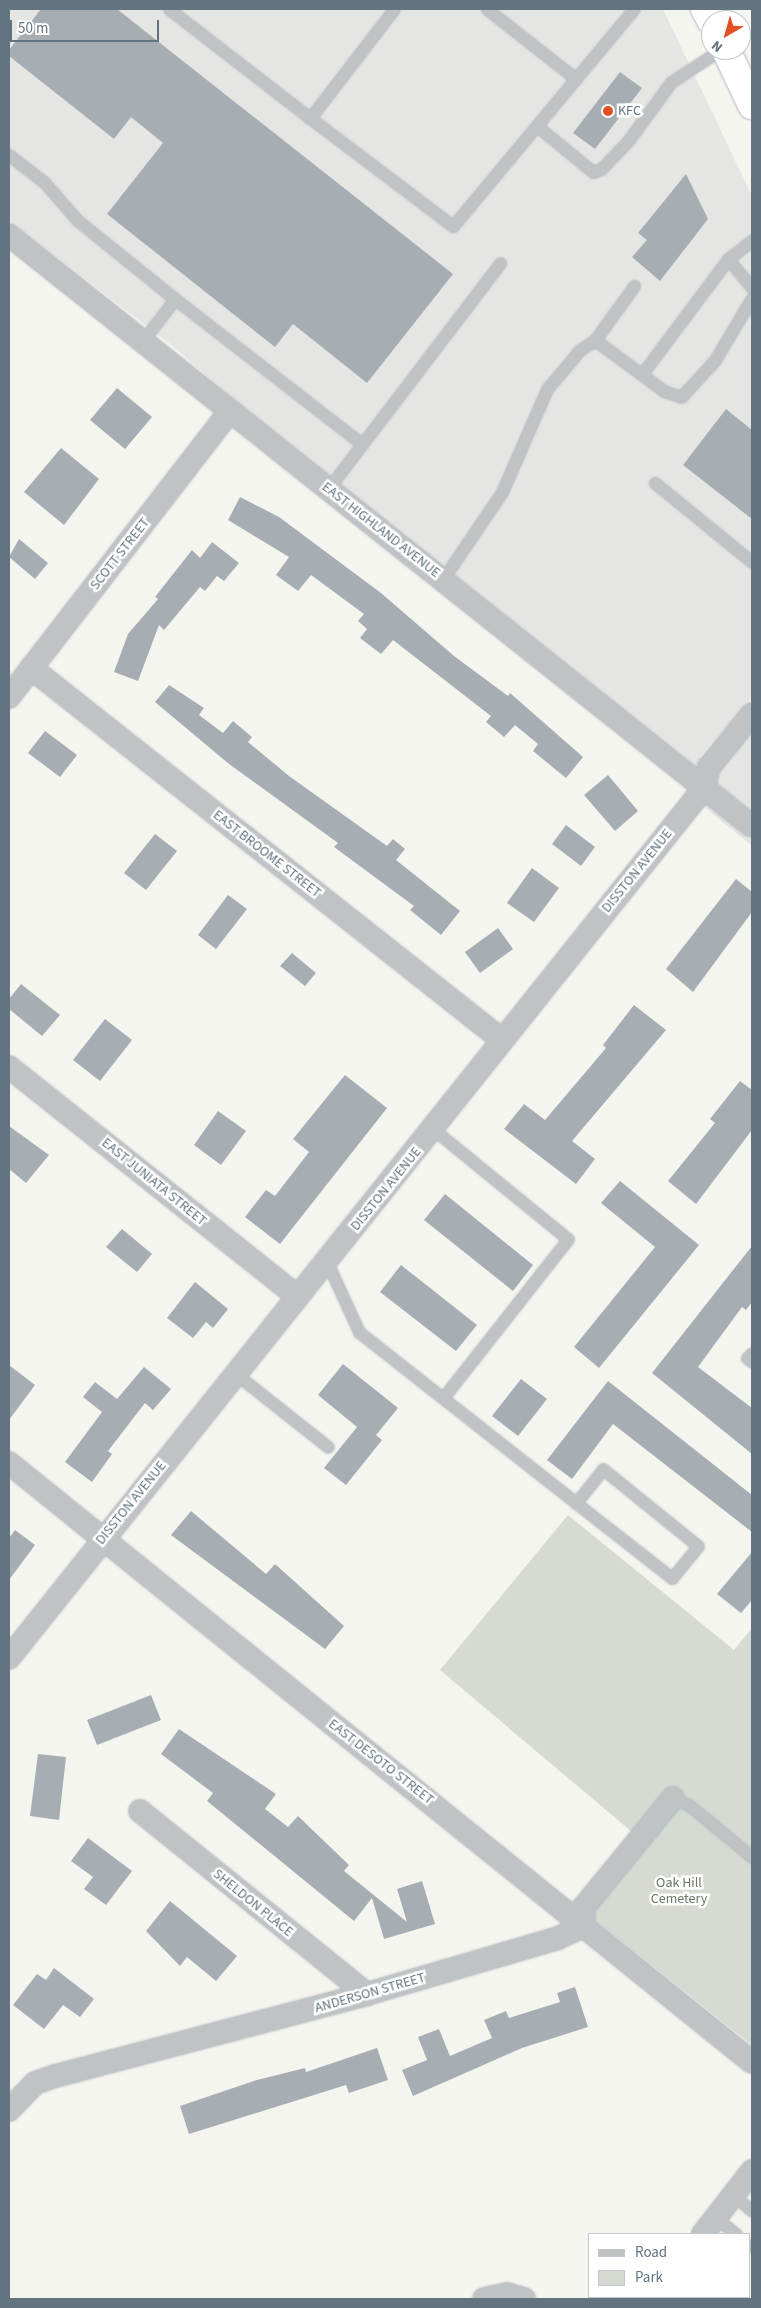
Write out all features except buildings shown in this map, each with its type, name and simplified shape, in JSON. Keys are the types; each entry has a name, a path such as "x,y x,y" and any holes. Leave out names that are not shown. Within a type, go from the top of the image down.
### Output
{"highway":[{"path":"731,60 752,105"}],"street":[{"name":"EAST HIGHLAND AVENUE","path":"9,235 144,339 230,412 752,826"},
{"name":"SCOTT STREET","path":"9,697 230,412"},
{"name":"EAST BROOME STREET","path":"31,668 502,1040"},
{"name":"DISSTON AVENUE","path":"9,1658 704,788 709,767 752,714"},
{"name":"EAST JUNIATA STREET","path":"9,1067 298,1297"},
{"name":"EAST DESOTO STREET","path":"9,1463 752,2062"},
{"path":"584,1926 583,1908 673,1798"},
{"name":"SHELDON PLACE","path":"140,1811 367,1994"},
{"name":"ANDERSON STREET","path":"9,2110 35,2083 55,2076 367,1994 558,1938 584,1926"},
{"path":"709,2226 752,2171"},
{"path":"484,2299 506,2294 524,2299"}],"lane":[{"path":"168,9 453,226 634,9"},
{"path":"310,118 394,9"},
{"path":"487,9 576,79"},
{"path":"537,126 593,172 600,169 628,141 671,82 705,60"},
{"path":"9,155 44,182 76,220 362,444"},
{"path":"642,374 728,258 752,240"},
{"path":"728,258 752,288"},
{"path":"328,489 500,263"},
{"path":"442,579 502,492 546,389 580,350 596,340 634,286"},
{"path":"596,340 642,374 682,397 715,360 752,298"},
{"path":"144,339 175,299"},
{"path":"655,483 752,562"},
{"path":"433,1129 568,1239 443,1398"},
{"path":"327,1262 359,1332 576,1503 672,1578 698,1546 603,1469 576,1503"},
{"path":"752,1353 747,1358 752,1362"},
{"path":"236,1374 328,1447"},
{"path":"673,1798 689,1806 752,1857"},
{"path":"733,2195 752,2211"},
{"path":"709,2226 733,2233"}],"shaded area":[{"path":"9,9 663,9 752,196 752,698 701,755 696,767 237,402 170,344 9,220"},
{"path":"752,730 752,811 716,783 718,771"},
{"path":"705,803 752,841 752,846 703,806"}],"green space":[{"name":"Oak Hill Cemetery","path":"568,1515 734,1650 752,1628 752,2045 574,1903 632,1832 440,1670"}],"place":[{"name":"KFC","path":"608,111"}]}
